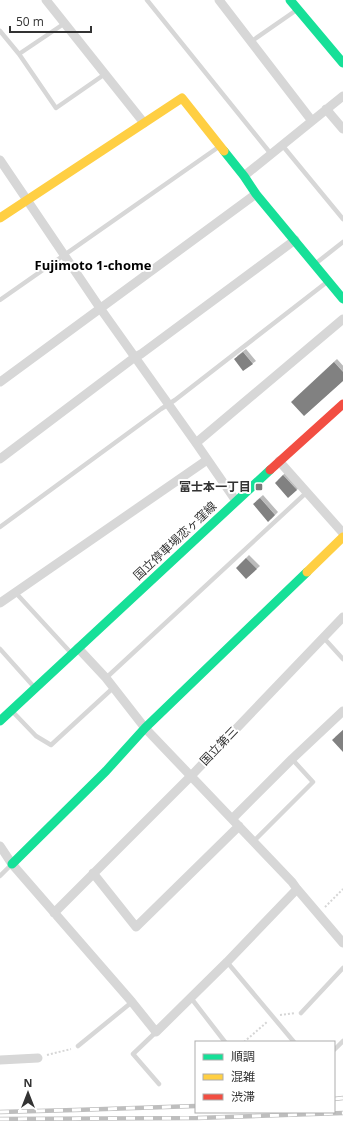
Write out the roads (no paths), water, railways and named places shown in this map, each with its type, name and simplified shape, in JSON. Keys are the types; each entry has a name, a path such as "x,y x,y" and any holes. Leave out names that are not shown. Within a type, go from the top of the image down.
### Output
{"street":[{"path":"46,0 144,123"},
{"path":"219,0 312,121"},
{"path":"290,0 343,63"},
{"path":"244,176 343,96"},
{"path":"0,218 182,98 244,176 256,194 343,299"},
{"path":"326,109 343,129"},
{"path":"0,160 65,254 100,308 236,501"},
{"path":"0,382 256,194"},
{"path":"0,459 135,357 295,240"},
{"path":"196,443 343,319"},
{"name":"国立停車場恋ヶ窪線","path":"0,721 279,461 343,404"},
{"path":"0,602 207,460"},
{"path":"279,461 343,533"},
{"path":"12,864 106,771 146,728 343,537"},
{"name":"国立第三","path":"54,913 191,776 343,617"},
{"path":"75,651 106,678 146,728 292,882 343,943"},
{"path":"232,819 343,711"},
{"path":"93,873 136,927 239,826"},
{"path":"0,846 12,864 132,1002 156,1032 227,962 297,889"},
{"path":"0,1060 38,1058"}],"lane":[{"path":"147,0 271,154"},
{"path":"252,42 298,9"},
{"path":"20,54 65,23"},
{"path":"0,31 20,54 56,108 105,74"},
{"path":"282,145 343,219"},
{"path":"0,300 220,146"},
{"path":"315,264 343,242"},
{"path":"0,527 181,395 328,281"},
{"path":"106,678 307,492"},
{"path":"15,592 75,651"},
{"path":"323,637 343,659"},
{"path":"0,649 35,688"},
{"path":"11,710 36,736 51,745 113,688"},
{"path":"254,841 313,782 292,759"},
{"path":"0,876 12,864"},
{"path":"227,962 293,1041"},
{"path":"301,1013 343,968"},
{"path":"190,998 224,1041"},
{"path":"78,1046 132,1002"},
{"path":"156,1032 133,1054 159,1084"},
{"path":"335,1049 343,1040"}],"railway":[{"path":"335,1099 343,1098"},
{"path":"0,1112 195,1106"},
{"path":"0,1119 197,1118 343,1113"}],"place":[{"name":"富士本一丁目","path":"259,487"}],"district":[{"name":"Fujimoto 1-chome","path":"93,265"}]}
